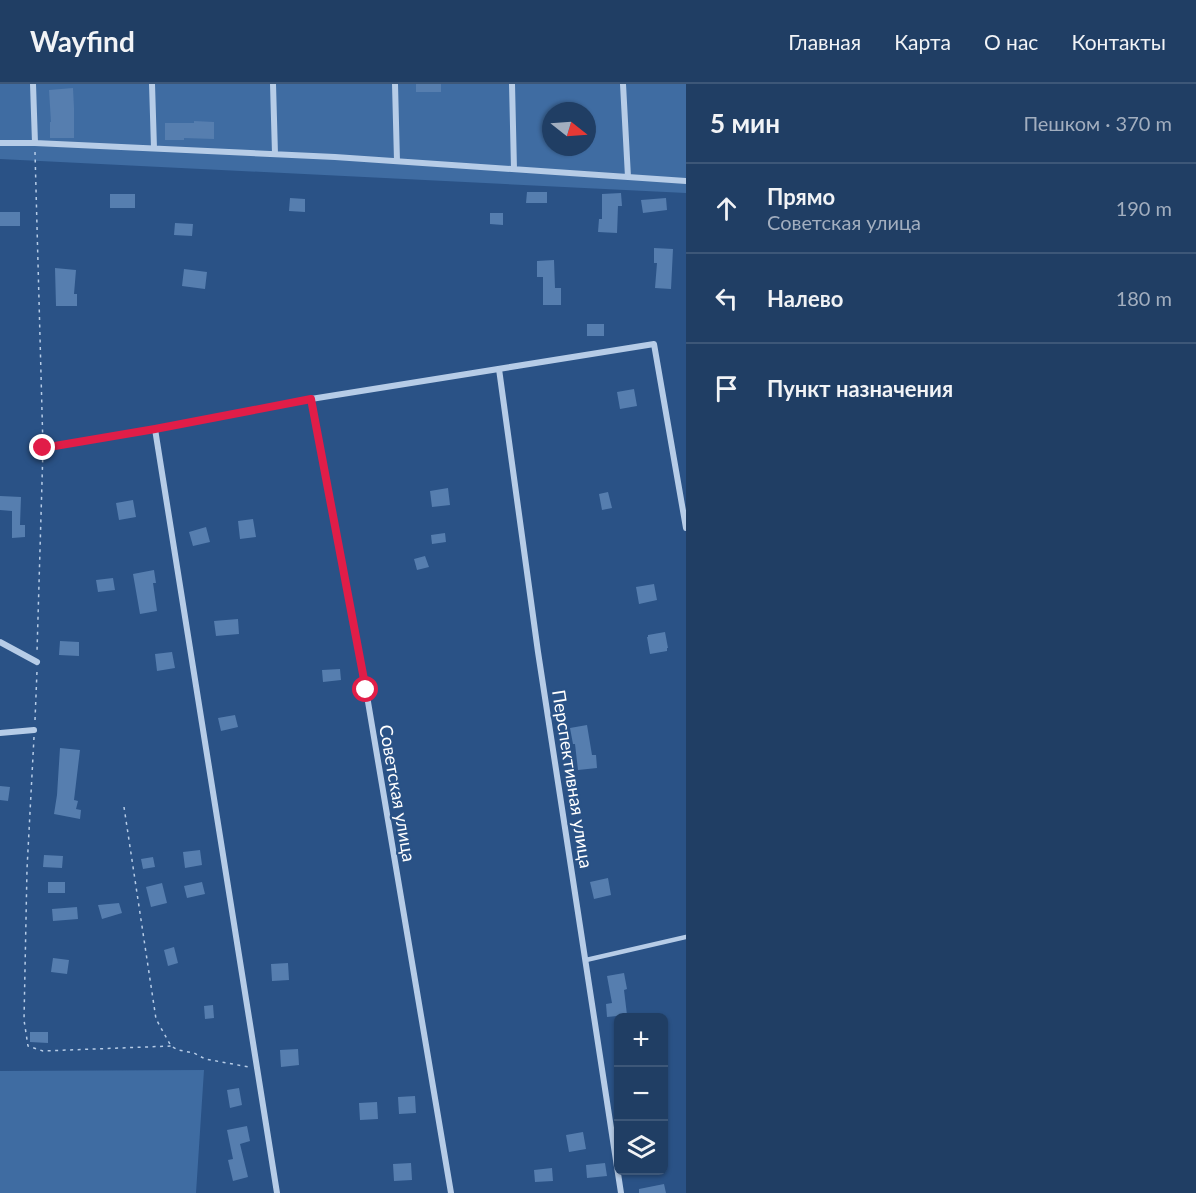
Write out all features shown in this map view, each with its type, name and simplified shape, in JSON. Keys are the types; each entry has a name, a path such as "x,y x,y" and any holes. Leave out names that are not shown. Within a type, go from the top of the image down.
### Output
{"street":[{"path":"33,84 35,143"},
{"path":"152,84 154,148"},
{"path":"273,84 275,154"},
{"path":"395,84 398,161"},
{"path":"512,84 513,169"},
{"path":"623,84 628,177"},
{"path":"0,143 275,154 686,181"},
{"path":"277,1193 155,429 311,399 654,344 686,528"},
{"name":"Перспективная улица","path":"499,369 538,652 621,1193"},
{"name":"Советская улица","path":"311,399 366,690 451,1193"},
{"path":"0,642 37,662"},
{"path":"0,733 34,730"}],"lane":[{"path":"586,960 686,937"}],"path":[{"path":"43,448 155,429"},
{"path":"124,807 156,1019 171,1046 178,1050 194,1053 205,1059 258,1068"}],"shaded area":[{"path":"0,84 686,84 686,193 0,159"},
{"path":"204,1070 196,1193 0,1193 0,1071"}],"building":[{"path":"416,84 441,84 441,92 416,92"},
{"path":"73,88 74,138 50,138 49,90"},
{"path":"194,121 214,122 214,139 165,140 165,123 194,123"},
{"path":"527,192 547,192 547,203 526,203"},
{"path":"621,193 622,206 618,206 617,233 598,232 599,219 602,219 602,194"},
{"path":"110,194 135,194 135,208 110,208"},
{"path":"290,198 305,199 305,212 289,211"},
{"path":"666,198 667,210 643,213 641,200"},
{"path":"0,212 20,212 20,226 0,226"},
{"path":"490,213 503,213 503,225 490,224"},
{"path":"175,223 193,224 192,236 174,235"},
{"path":"654,248 673,249 671,289 655,288 657,263 654,263"},
{"path":"554,260 555,288 561,288 561,305 543,305 543,277 537,277 537,261"},
{"path":"55,268 76,270 74,294 77,294 77,306 56,306"},
{"path":"184,269 207,272 205,289 182,286"},
{"path":"587,324 604,324 604,336 587,336"},
{"path":"634,389 637,406 620,409 617,392"},
{"path":"448,488 450,505 432,507 430,491"},
{"path":"608,492 612,508 602,510 599,494"},
{"path":"0,496 21,497 20,525 25,525 25,537 12,538 12,511 0,510"},
{"path":"133,500 136,517 119,520 116,503"},
{"path":"253,519 256,537 240,539 238,521"},
{"path":"206,527 210,542 193,546 189,532"},
{"path":"445,533 446,542 432,544 431,535"},
{"path":"425,556 429,567 417,570 414,559"},
{"path":"154,570 156,583 153,583 157,611 140,614 133,574"},
{"path":"113,578 115,590 98,592 96,580"},
{"path":"654,584 657,600 639,604 636,587"},
{"path":"238,619 239,634 216,636 214,621"},
{"path":"665,632 667,651 650,654 648,635"},
{"path":"60,641 79,642 79,656 59,655"},
{"path":"172,652 175,668 157,671 155,654"},
{"path":"340,669 341,680 323,682 322,670"},
{"path":"235,715 238,727 221,731 218,718"},
{"path":"587,725 592,755 596,755 597,768 578,770 575,744 573,744 570,728"},
{"path":"60,748 80,750 74,800 78,801 76,809 81,810 80,819 54,814"},
{"path":"0,786 10,787 8,801 0,800"},
{"path":"200,850 202,865 185,868 183,852"},
{"path":"44,855 63,856 62,868 43,867"},
{"path":"153,857 155,867 143,869 141,859"},
{"path":"608,878 611,895 594,899 590,882"},
{"path":"48,882 65,882 65,893 48,893"},
{"path":"202,882 205,894 187,898 184,886"},
{"path":"162,883 167,903 151,907 146,887"},
{"path":"119,903 122,913 102,919 98,905"},
{"path":"77,907 78,919 53,921 52,909"},
{"path":"174,947 178,963 168,966 164,950"},
{"path":"53,958 69,960 67,974 51,972"},
{"path":"288,963 289,980 272,981 271,964"},
{"path":"624,973 627,989 624,990 627,1013 614,1013 614,1016 607,1017 606,1004 612,1003 607,976"},
{"path":"213,1005 214,1018 205,1019 204,1006"},
{"path":"30,1032 48,1032 48,1043 30,1042"},
{"path":"298,1049 299,1065 281,1067 280,1050"},
{"path":"239,1088 242,1105 230,1108 227,1090"},
{"path":"415,1096 416,1113 399,1114 398,1097"},
{"path":"377,1102 378,1119 360,1120 359,1103"},
{"path":"247,1126 250,1141 240,1144 248,1177 233,1181 228,1160 233,1159 227,1130"},
{"path":"583,1132 586,1149 569,1152 566,1135"},
{"path":"411,1163 412,1180 394,1181 393,1164"},
{"path":"605,1163 607,1176 587,1178 586,1165"},
{"path":"552,1168 553,1181 535,1182 534,1170"},
{"path":"664,1184 666,1193 639,1193 639,1189"}],"route":[{"path":"43,448 311,399 366,690"}]}
